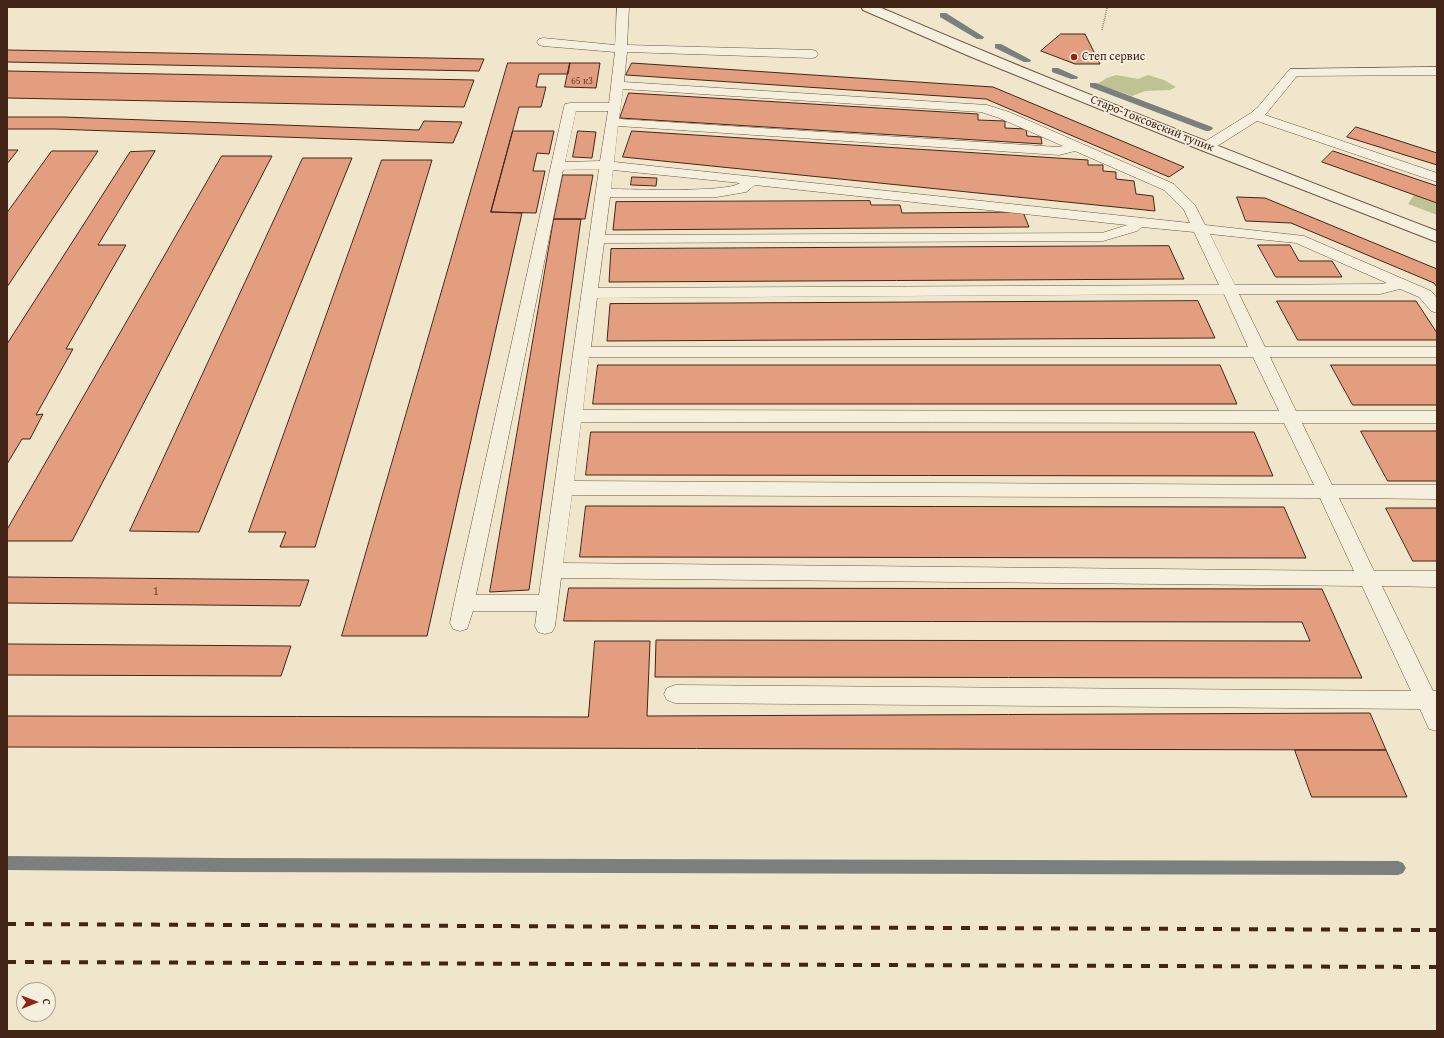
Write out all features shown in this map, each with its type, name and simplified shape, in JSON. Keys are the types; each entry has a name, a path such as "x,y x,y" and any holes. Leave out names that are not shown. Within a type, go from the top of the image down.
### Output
{"street":[{"name":"Старо-Токсовский тупик","path":"868,7 974,53 1206,147 1437,237"}],"lane":[{"path":"545,626 618,85 623,7"},
{"path":"543,42 621,48 812,54"},
{"path":"1206,147 1256,116 1263,110 1294,72 1437,71"},
{"path":"618,85 982,108 1004,114 1169,187 1190,208 1368,579 1432,700 1437,722"},
{"path":"460,623 570,107 613,115 1059,151 1076,146"},
{"path":"1256,116 1437,178"},
{"path":"558,166 607,166 1299,239 1425,294 1437,308"},
{"path":"603,193 717,193 741,189 751,181"},
{"path":"597,239 1104,237 1132,228 1138,222"},
{"path":"590,293 1380,289 1402,284"},
{"path":"581,352 1437,352"},
{"path":"573,416 1437,417"},
{"path":"563,488 1437,492"},
{"path":"552,570 1437,579"},
{"path":"464,603 548,602"},
{"path":"675,694 1432,700"}],"path":[{"path":"1102,30 1108,8"}],"green space":[{"path":"1116,75 1138,79 1148,75 1164,80 1176,87 1170,90 1145,91 1132,96 1097,84"},
{"path":"1414,195 1437,203 1437,215 1408,204"}],"building":[{"path":"1061,34 1085,34 1100,64 1075,64 1041,51"},
{"path":"7,50 484,59 479,71 7,62"},
{"path":"508,63 570,63 568,74 539,74 536,87 546,87 541,107 519,107 491,212 522,213 427,636 342,636"},
{"path":"570,63 600,63 596,88 565,87"},
{"path":"632,63 993,87 1184,167 1169,177 986,99 626,75"},
{"path":"7,71 474,80 464,107 7,98"},
{"path":"629,93 978,114 978,120 1005,121 1005,128 1026,129 1027,136 1041,137 1042,144 620,118"},
{"path":"7,117 63,117 419,130 424,121 462,122 453,143 54,129 7,129"},
{"path":"1356,127 1437,153 1437,165 1347,137"},
{"path":"513,131 554,131 549,154 537,153 533,171 545,171 536,213 491,212"},
{"path":"578,131 596,132 592,158 573,157"},
{"path":"632,131 1088,160 1088,165 1103,165 1103,171 1116,172 1116,179 1134,181 1136,194 1153,196 1155,211 623,157"},
{"path":"7,150 18,150 7,164"},
{"path":"52,151 98,151 7,287 7,213"},
{"path":"155,151 98,245 126,245 66,349 73,349 36,415 43,414 30,439 22,439 7,464 7,344 130,152"},
{"path":"1333,151 1437,186 1437,203 1322,162"},
{"path":"222,156 272,156 72,541 7,541 7,530"},
{"path":"303,158 352,158 199,532 130,531"},
{"path":"382,160 432,160 315,547 280,547 286,532 249,532"},
{"path":"563,175 593,175 585,219 554,219"},
{"path":"632,177 657,178 656,186 631,185"},
{"path":"1237,197 1265,198 1437,269 1437,287 1434,283 1291,223 1246,221"},
{"path":"870,201 871,205 900,205 902,213 1023,212 1029,227 613,230 616,202"},
{"path":"554,219 581,219 529,590 490,592"},
{"path":"1258,245 1290,245 1299,261 1332,261 1342,277 1276,277"},
{"path":"1169,246 1184,279 609,282 611,249"},
{"path":"1198,301 1215,338 607,341 610,304"},
{"path":"1277,301 1416,301 1437,333 1437,340 1298,340"},
{"path":"598,365 1220,365 1237,404 593,404"},
{"path":"1331,365 1437,365 1437,405 1353,405"},
{"path":"1361,431 1437,431 1437,481 1388,481"},
{"path":"591,432 1254,432 1273,476 586,475"},
{"path":"586,506 1284,507 1306,558 580,557"},
{"path":"1386,508 1437,508 1437,561 1413,561"},
{"path":"7,577 309,580 300,606 7,603"},
{"path":"569,588 1322,589 1362,678 655,677 656,640 1310,641 1302,622 564,621"},
{"path":"595,641 650,641 647,716 1370,713 1386,750 7,747 7,716 588,717"},
{"path":"7,644 291,646 281,676 7,675"},
{"path":"1295,750 1386,750 1407,797 1312,797"}],"waterway":[{"path":"943,15 980,37"},
{"path":"998,46 1027,60"},
{"path":"1055,70 1074,77"},
{"path":"1093,85 1209,129"},
{"path":"7,863 225,865 1398,868"}],"railway":[{"path":"7,924 1437,930"},
{"path":"7,962 1437,967"}],"place":[{"name":"Степ сервис","path":"1074,57"}]}
